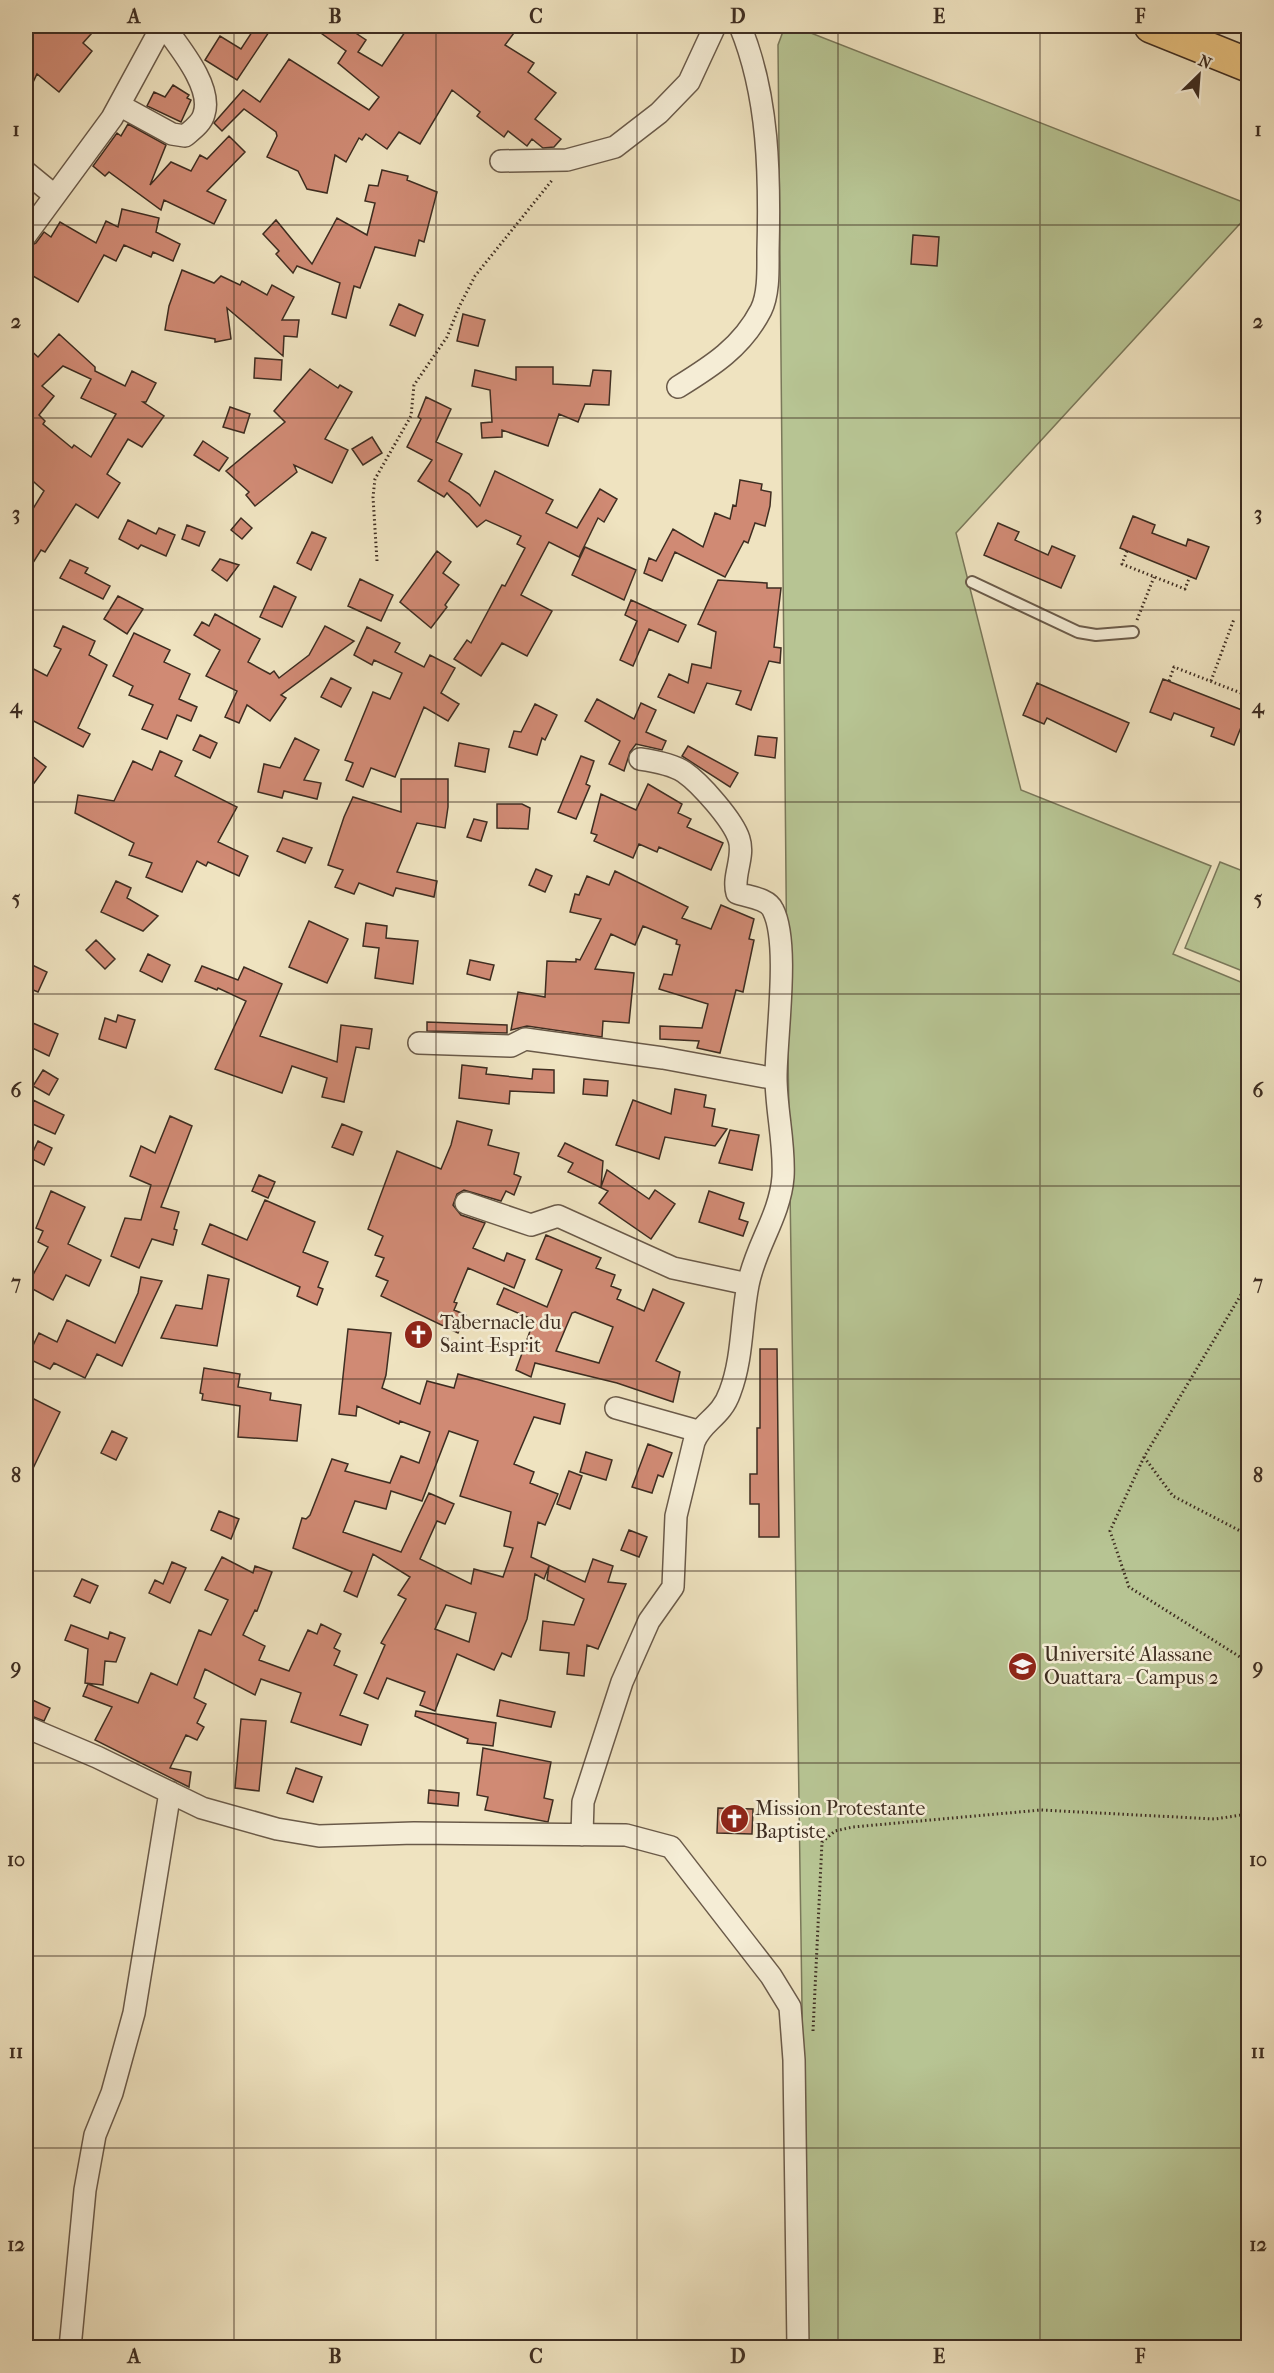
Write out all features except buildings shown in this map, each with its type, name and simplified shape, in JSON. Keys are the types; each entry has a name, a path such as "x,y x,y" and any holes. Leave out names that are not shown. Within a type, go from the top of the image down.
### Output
{"main road":[{"path":"1151,26 1248,65"}],"street":[{"path":"26,235 119,105 163,26 194,71 205,95 204,115 186,135 179,135 172,134 119,105"},
{"path":"501,161 567,160 615,147 659,113 689,82 715,26"},
{"path":"678,387 723,359 742,340 762,309 768,274 770,203 762,107 749,48 740,26"},
{"path":"26,172 54,195"},
{"path":"582,1835 583,1802 622,1682 649,1621 673,1587 676,1516 698,1431 722,1412 731,1390 742,1340 748,1284 773,1222 783,1176 776,1078 780,971 779,928 773,909 765,901 737,893 735,886 740,864 739,839 706,793 683,771 655,761 640,759"},
{"path":"418,1043 510,1046 525,1039 663,1058 776,1078"},
{"path":"466,1203 531,1225 558,1216 673,1268 748,1284"},
{"path":"616,1408 698,1431"},
{"path":"26,1727 202,1808 277,1829 319,1836 414,1833 626,1835 671,1847 771,1976 790,2007 794,2060 798,2348"},
{"path":"70,2348 85,2190 95,2135 112,2093 134,2013 170,1792"}],"lane":[{"path":"972,582 1078,632 1096,635 1133,632"}],"path":[{"path":"377,561 373,497 375,479 411,416 414,385 447,337 459,306 476,276 567,160"},
{"path":"1127,551 1122,564 1154,577 1185,589 1190,576"},
{"path":"1133,632 1154,577"},
{"path":"1211,681 1234,619"},
{"path":"1169,681 1174,667 1211,681 1246,695 1241,709"},
{"path":"1248,1283 1144,1457 1110,1531 1129,1587 1248,1662"},
{"path":"1144,1457 1173,1496 1248,1535"},
{"path":"813,2036 822,1842 836,1831 853,1827 1041,1810 1215,1819 1248,1814"}],"green space":[{"name":"Université Alassane Ouattara - Campus 2","path":"785,26 793,26 1248,204 1248,215 956,533 1021,790 1211,866 1173,954 1248,985 1248,2347 807,2347 787,984 778,45"},
{"path":"1220,862 1248,873 1248,963 1245,972 1185,948"}],"place":[{"name":"Tabernacle du Saint-Esprit","path":"419,1334"},
{"name":"Université Alassane Ouattara - Campus 2","path":"1023,1666"},
{"name":"Mission Protestante Baptiste","path":"734,1819"}]}
